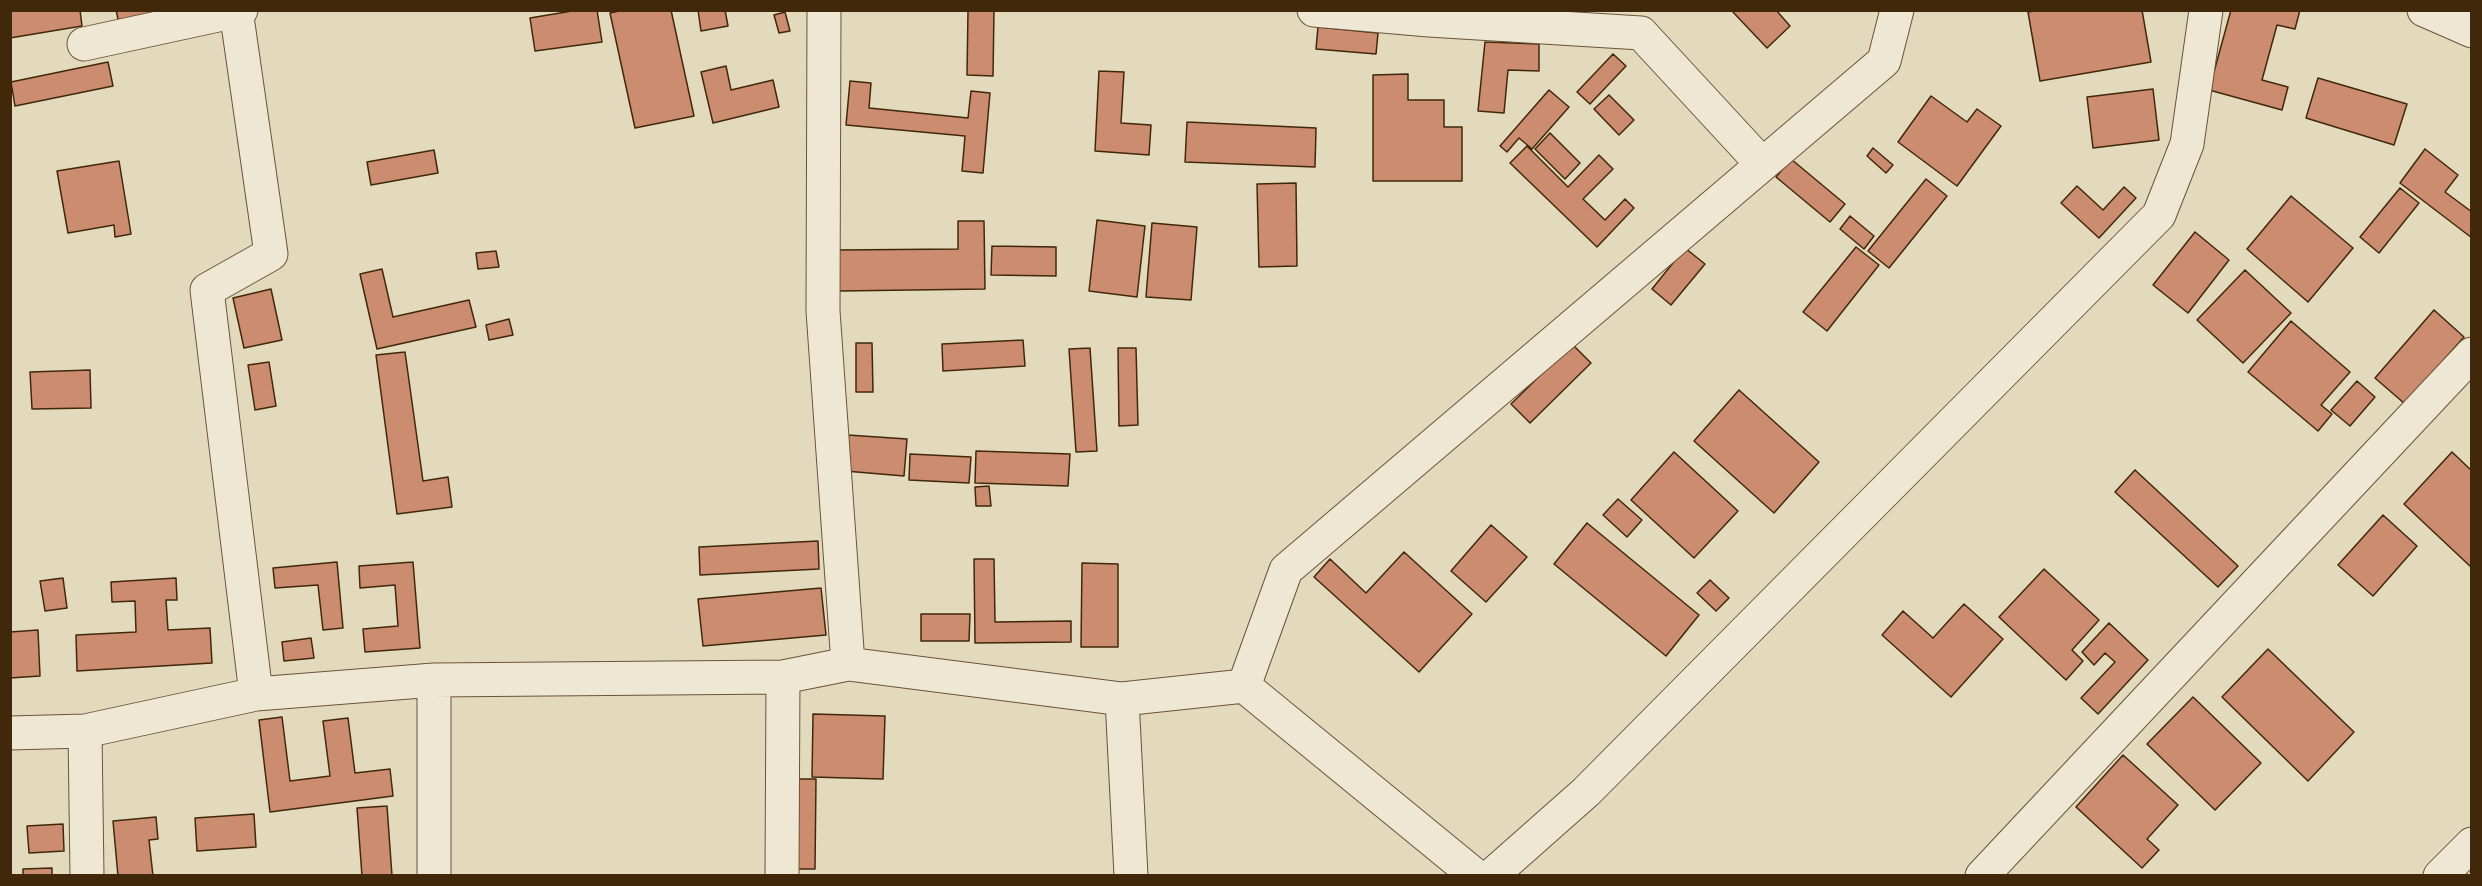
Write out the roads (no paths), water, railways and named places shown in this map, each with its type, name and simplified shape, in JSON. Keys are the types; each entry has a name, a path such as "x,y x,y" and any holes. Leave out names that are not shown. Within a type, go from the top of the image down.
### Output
{"street":[{"path":"824,10 823,311 848,664"},
{"path":"1314,10 1430,15 1641,33 1762,164"},
{"path":"1244,686 1286,570 1884,61 1897,10"},
{"path":"1491,876 1586,792 2159,215 2187,144 2206,10"},
{"path":"2424,10 2472,31"},
{"path":"84,44 238,11 271,254 207,290 256,694"},
{"path":"1982,876 2472,354"},
{"path":"10,733 85,731 256,694 434,681 783,677 848,664 1122,699 1244,686 1476,876"},
{"path":"782,876 783,677"},
{"path":"434,681 434,876"},
{"path":"1122,699 1131,876"},
{"path":"85,731 87,876"},
{"path":"2440,876 2472,844"}]}
